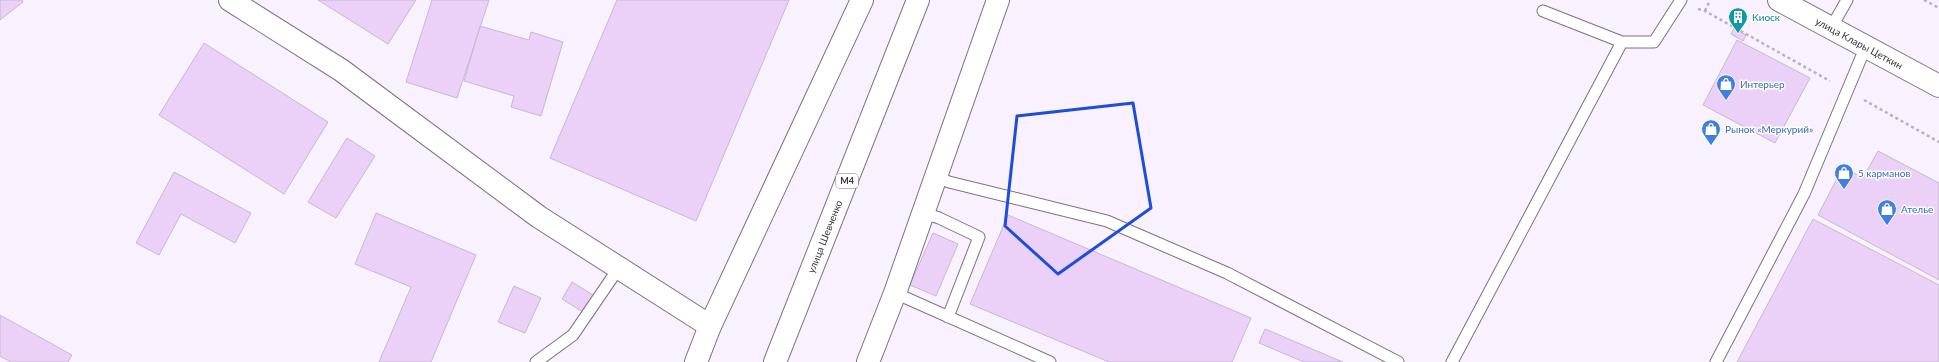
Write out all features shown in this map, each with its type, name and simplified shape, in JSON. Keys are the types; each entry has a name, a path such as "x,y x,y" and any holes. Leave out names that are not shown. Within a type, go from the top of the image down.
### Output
{"main road":[{"path":"230,0 341,70 539,216 710,326"},
{"path":"696,362 710,326 862,0"},
{"name":"улица Шевченко","path":"775,362 918,0"},
{"path":"868,362 924,213 998,0"},
{"name":"улица Клары Цеткин","path":"1779,0 1939,86"}],"lane":[{"path":"1831,28 1847,0"},
{"path":"1543,11 1622,42 1654,42 1680,2"},
{"path":"1452,362 1622,42"},
{"path":"1716,362 1804,194 1866,46"},
{"path":"937,176 949,182 1108,221 1227,273 1398,362"},
{"path":"924,213 939,218 979,237 948,317"},
{"path":"536,362 573,335 618,268"},
{"path":"895,293 1050,362"}],"path":[{"path":"1705,11 1710,0"},
{"path":"1924,0 1939,8"},
{"path":"1680,2 1705,11 1939,142"}],"highlighted area":[{"path":"1133,103 1151,208 1058,274 1005,226 1017,116"}],"building":[{"path":"0,0 22,0 23,2 0,20"},
{"path":"318,0 416,0 388,44"},
{"path":"432,0 489,0 457,98 406,82"},
{"path":"617,0 789,0 696,221 550,158"},
{"path":"480,26 529,40 531,32 563,42 541,116 511,107 514,96 464,81"},
{"name":"Киоск","path":"1734,28 1746,35 1743,41 1731,34"},
{"path":"1737,40 1810,78 1775,143 1703,105"},
{"path":"204,43 328,122 284,194 159,115"},
{"path":"347,138 375,156 336,218 308,202"},
{"path":"1878,151 1939,183 1939,280 1818,215 1843,167 1863,178"},
{"path":"174,172 251,213 235,243 181,214 159,255 136,243"},
{"path":"376,213 476,255 431,362 379,362 411,287 355,264"},
{"path":"1008,215 1251,318 1232,362 1109,362 970,304"},
{"path":"1813,219 1939,285 1939,362 1737,362"},
{"path":"933,233 958,244 936,296 910,285"},
{"path":"572,282 593,295 583,312 562,299"},
{"path":"514,286 541,298 525,333 498,322"},
{"path":"0,315 72,355 68,362 11,362 0,356"},
{"path":"1265,329 1343,362 1304,362 1259,343"}],"place":[{"name":"Киоск","path":"1738,34"},
{"name":"Интерьер","path":"1726,101"},
{"name":"Рынок «Меркурий»","path":"1711,146"},
{"name":"5 карманов","path":"1844,190"},
{"name":"Ателье","path":"1887,226"}]}
